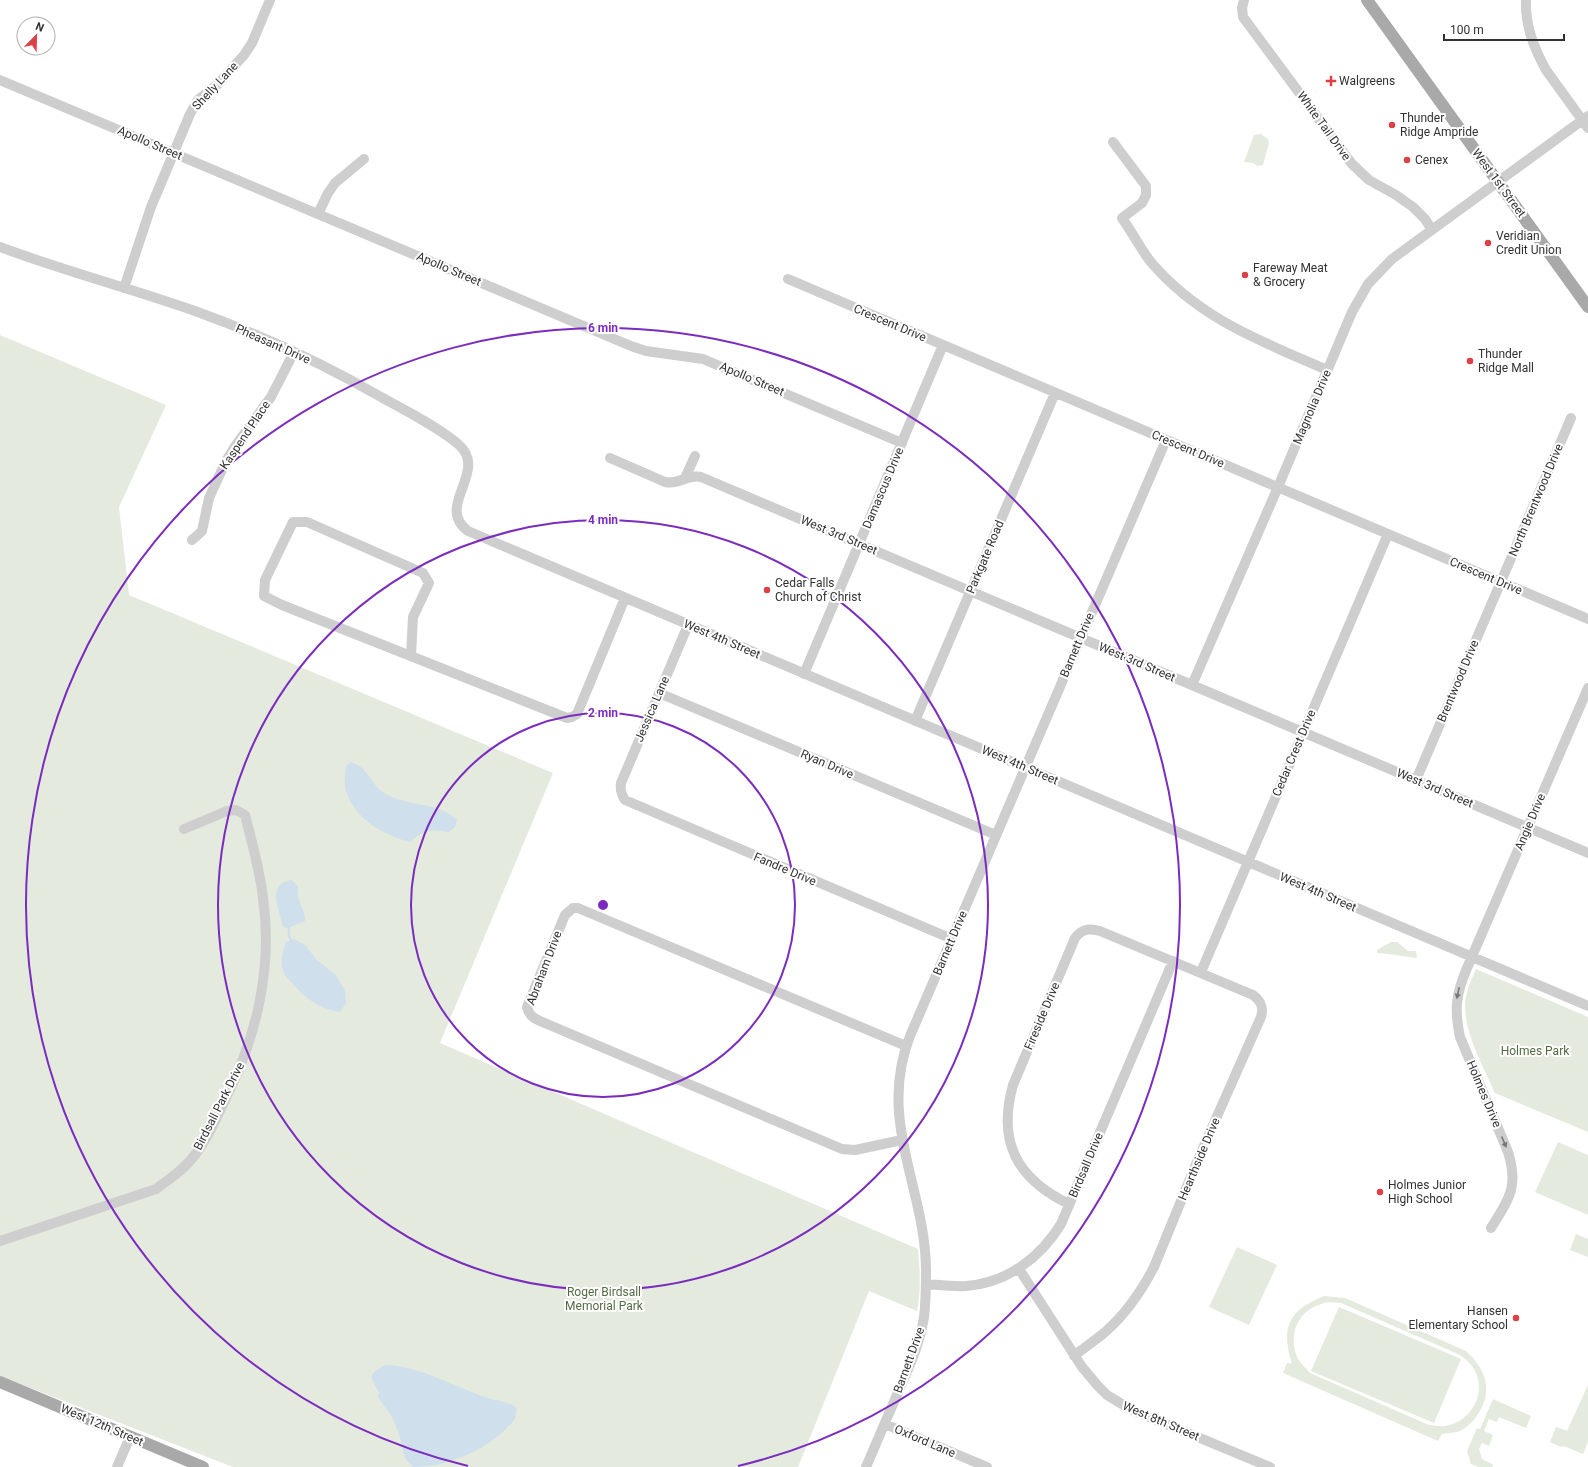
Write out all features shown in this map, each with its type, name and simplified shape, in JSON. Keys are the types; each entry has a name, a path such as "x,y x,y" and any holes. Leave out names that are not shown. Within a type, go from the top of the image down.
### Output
{"main road":[{"name":"West 1st Street","path":"1367,0 1588,307"},
{"name":"West 12th Street","path":"0,1382 203,1467"}],"street":[{"name":"Shelly Lane","path":"124,288 151,207 190,114 198,100 218,84 244,56 252,43 270,0"},
{"name":"White Tail Drive","path":"1244,0 1242,8 1243,17 1352,164 1369,180 1405,200 1425,219 1432,230"},
{"path":"1526,0 1527,25 1535,50 1546,70 1586,121"},
{"name":"Apollo Street","path":"0,80 631,346 646,351 703,359 902,443"},
{"name":"Magnolia Drive","path":"1192,685 1278,488 1352,312 1368,284 1392,259 1586,121"},
{"path":"1113,142 1146,186 1146,195 1142,203 1122,218 1150,261 1182,293 1210,314 1241,332 1327,370"},
{"path":"318,214 328,193 336,183 364,159"},
{"name":"Pheasant Drive","path":"0,247 195,311 294,352 365,388 435,428 464,449 468,460 468,477 456,507 457,518"},
{"name":"Crescent Drive","path":"788,279 1588,619"},
{"name":"Damascus Drive","path":"804,674 943,345"},
{"name":"Kaspend Place","path":"192,540 202,531 209,498 226,461 271,397 294,352"},
{"name":"Parkgate Road","path":"915,721 1055,393"},
{"name":"North Brentwood Drive","path":"1501,582 1571,418"},
{"name":"Barnett Drive","path":"866,1467 909,1368 924,1318 926,1251 899,1123 898,1095 900,1068 906,1046 1166,440"},
{"path":"685,478 695,456"},
{"name":"West 3rd Street","path":"610,458 665,482 673,484 692,475 701,477 1588,853"},
{"name":"West 4th Street","path":"457,518 468,531 1588,1006"},
{"path":"411,656 413,617 429,583 423,573 306,522 294,522 265,580 264,596 282,605 567,718 577,714 625,598"},
{"name":"Cedar Crest Drive","path":"1201,972 1388,534"},
{"name":"Brentwood Drive","path":"1416,780 1501,582"},
{"name":"Jessica Lane","path":"621,795 621,783 688,624"},
{"name":"Angie Drive","path":"1472,957 1588,688"},
{"name":"Ryan Drive","path":"659,693 996,835"},
{"name":"Fandre Drive","path":"621,795 631,804 952,939"},
{"name":"Birdsall Park Drive","path":"0,1241 156,1190 177,1174 194,1156 233,1085 244,1057 261,998 266,934 264,899 258,864 245,816 236,810 226,811 184,829"},
{"name":"Abraham Drive","path":"902,1140 855,1150 842,1148 533,1018 527,1007 565,915 573,908 578,908 906,1046"},
{"name":"Fireside Drive","path":"1069,1204 1040,1187 1024,1170 1013,1151 1007,1128 1007,1118 1013,1085 1075,938 1084,930 1095,929 1201,972"},
{"name":"Holmes Drive","path":"1472,957 1457,995 1457,1026 1460,1037 1508,1152 1513,1177 1508,1200 1491,1228"},
{"name":"Birdsall Drive","path":"926,1284 954,1286 980,1284 1000,1278 1019,1269 1047,1244 1061,1224 1173,961"},
{"name":"Hearthside Drive","path":"1074,1356 1117,1321 1147,1281 1161,1251 1199,1157 1262,1017 1263,1008 1253,995 1201,972"},
{"name":"West 8th Street","path":"1019,1269 1074,1356 1098,1386 1118,1402 1130,1409 1265,1466"},
{"name":"Oxford Lane","path":"884,1424 987,1467"},
{"path":"117,1467 130,1437"}],"green space":[{"path":"1261,134 1268,139 1269,143 1263,165 1258,166 1253,163 1244,162 1254,135"},
{"name":"Roger Birdsall Memorial Park","path":"0,335 166,405 119,507 129,595 553,773 440,1043 918,1249 920,1280 917,1311 869,1291 798,1467 233,1467 0,1376"},
{"path":"1391,942 1397,942 1408,951 1416,951 1417,957 1377,953 1377,950"},
{"name":"Holmes Park","path":"1476,969 1588,1017 1588,1132 1495,1093 1473,1044 1466,1017 1465,1004 1467,992"},
{"path":"1558,1142 1588,1155 1588,1215 1535,1192"},
{"path":"1576,1234 1588,1239 1588,1257 1570,1250"},
{"path":"1237,1247 1277,1265 1249,1325 1209,1307"},
{"path":"1324,1296 1345,1298 1466,1351 1479,1366 1486,1382 1485,1399 1482,1408 1476,1417 1468,1426 1460,1431 1442,1434 1438,1441 1283,1373 1287,1363 1292,1364 1288,1351 1287,1340 1290,1321 1295,1314 1312,1301","holes":["1327,1302 1341,1303 1458,1354 1465,1359 1472,1366 1477,1375 1479,1385 1475,1403 1470,1411 1455,1423 1443,1426 1429,1425 1310,1373 1299,1361 1295,1352 1294,1338 1297,1324 1306,1312 1314,1307"]},
{"path":"1339,1307 1461,1359 1434,1423 1311,1371"},
{"path":"1588,1385 1588,1442 1583,1454 1550,1442 1556,1427 1567,1431"},
{"path":"1493,1399 1531,1416 1526,1428 1499,1417 1497,1422 1489,1419 1484,1431 1493,1435 1489,1446 1482,1443 1479,1449 1482,1459 1492,1464 1493,1467 1478,1467 1471,1464 1467,1451 1477,1428 1480,1429"}],"water":[{"path":"351,762 362,768 378,788 384,793 402,800 441,810 457,820 455,827 449,832 425,832 410,842 380,830 363,818 350,801 346,791 345,778 346,766"},
{"path":"291,880 298,887 298,897 304,913 305,921 287,928 283,927 277,906 276,893 278,887"},
{"path":"294,939 305,945 317,960 335,974 345,990 346,1003 340,1012 320,1006 314,1002 303,994 285,975 282,967 283,950 286,942"},
{"path":"385,1365 398,1366 424,1373 476,1394 510,1404 517,1408 515,1419 506,1429 486,1445 463,1457 438,1464 413,1467 405,1458 399,1434 392,1417 378,1397 379,1393 371,1377 374,1372"}],"waterway":[{"path":"289,928 289,936 291,940"}],"place":[{"name":"Walgreens","path":"1331,81"},
{"name":"Thunder Ridge Ampride","path":"1392,125"},
{"name":"Cenex","path":"1407,160"},
{"name":"Veridian Credit Union","path":"1488,243"},
{"name":"Fareway Meat & Grocery","path":"1245,275"},
{"name":"Thunder Ridge Mall","path":"1470,361"},
{"name":"Cedar Falls Church of Christ","path":"767,590"},
{"name":"Holmes Junior High School","path":"1380,1192"},
{"name":"Hansen Elementary School","path":"1516,1318"}]}
